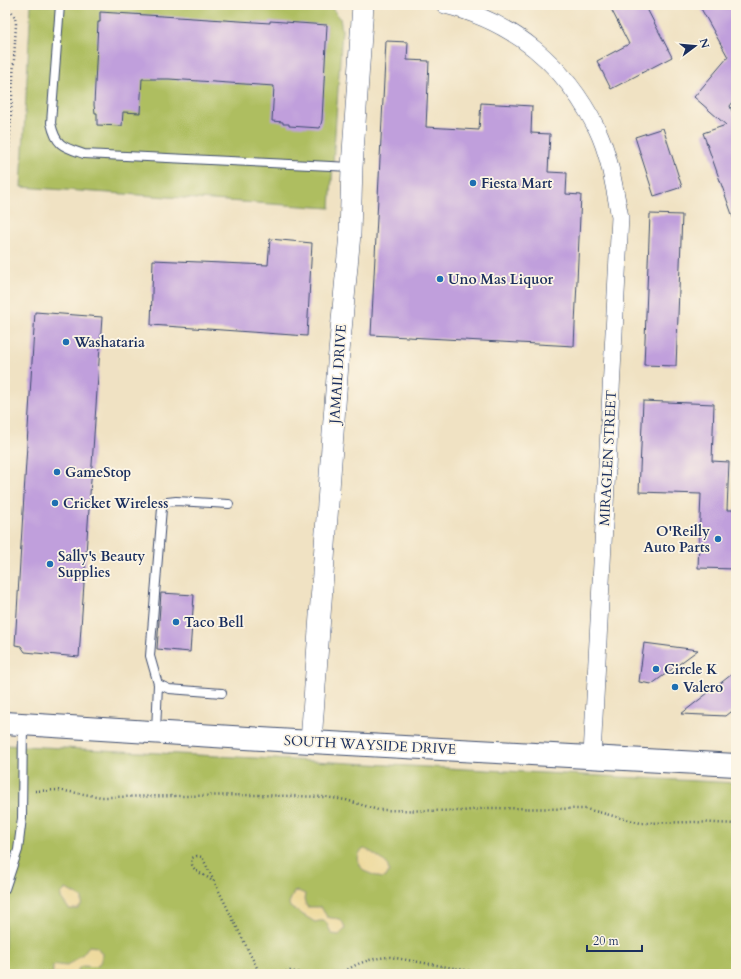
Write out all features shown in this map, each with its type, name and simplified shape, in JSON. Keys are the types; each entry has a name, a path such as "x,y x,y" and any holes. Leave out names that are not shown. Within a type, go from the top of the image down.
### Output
{"main road":[{"name":"SOUTH WAYSIDE DRIVE","path":"14,723 311,742 592,756 736,765"}],"street":[{"name":"JAMAIL DRIVE","path":"311,742 338,363 350,234 352,167 362,5"},
{"name":"MIRAGLEN STREET","path":"445,5 464,10 499,24 534,47 564,76 597,130 608,161 620,217 592,756"}],"lane":[{"path":"60,5 51,123 54,138 64,147 84,154 352,167"},
{"path":"156,732 158,684 150,656 162,508 167,502 176,501 229,504"},
{"path":"158,684 168,689 222,693"},
{"path":"5,889 18,850 22,818 22,792 14,723"}],"path":[{"path":"5,8 12,11 16,17 16,24 5,222"},
{"path":"22,792 58,790 102,797 257,795 325,797 346,800 378,810 462,811 489,808 586,809 641,823 695,822 736,824"},
{"path":"211,880 193,868 191,863 192,858 197,856 202,857 211,880 260,974"},
{"path":"341,974 363,962 376,958 390,957 488,974"},
{"path":"274,974 290,971 305,974"}],"green space":[{"path":"31,5 310,5 331,7 340,18 342,30 330,208 21,187"},
{"path":"5,745 736,783 736,974 5,974"}],"sand":[{"path":"364,849 379,857 387,864 389,871 386,877 381,878 364,871 360,865 358,856"},
{"path":"66,889 82,898 82,904 78,909 69,909 61,898 61,894"},
{"path":"298,891 305,894 304,900 307,907 321,907 327,917 340,920 345,929 339,935 332,934 325,922 315,922 290,907 289,903 294,892"},
{"path":"89,946 97,947 102,954 98,965 93,967 82,966 78,969 77,974 53,974 53,966 67,966 82,955"}],"building":[{"path":"609,5 645,5 672,57 611,89 597,61 629,44"},
{"path":"699,5 736,5 736,98 730,106 736,121 736,220 734,220 703,133 726,125 694,97 728,57"},
{"path":"100,12 270,23 270,21 327,25 322,120 320,128 289,126 289,124 283,124 283,122 272,121 274,86 169,79 142,79 140,113 123,112 122,126 97,125 97,113 95,113 94,105 98,22 100,22"},
{"name":"Fiesta Mart","path":"386,41 408,42 407,60 429,61 426,127 479,130 481,103 532,106 531,133 550,134 548,172 567,173 566,194 581,195 574,346 371,335"},
{"path":"663,128 682,187 654,196 635,137"},
{"path":"650,214 682,215 676,366 644,365"},
{"path":"270,239 312,243 307,336 151,325 153,260 268,265"},
{"path":"35,312 102,317 79,657 25,652 21,646 15,645"},
{"path":"643,401 714,404 712,461 729,462 727,510 736,510 736,569 698,568 701,494 639,492"},
{"name":"Taco Bell","path":"161,593 194,595 190,652 157,649"},
{"name":"Circle K","path":"644,643 698,650 652,684 639,682"},
{"path":"736,671 736,708 726,716 681,714"}],"place":[{"name":"Fiesta Mart","path":"473,183"},
{"name":"Uno Mas Liquor","path":"440,279"},
{"name":"Washataria","path":"66,342"},
{"name":"GameStop","path":"57,472"},
{"name":"Cricket Wireless","path":"55,503"},
{"name":"O'Reilly Auto Parts","path":"718,539"},
{"name":"Sally's Beauty Supplies","path":"50,564"},
{"name":"Taco Bell","path":"176,622"},
{"name":"Circle K","path":"656,669"},
{"name":"Valero","path":"675,687"}]}
